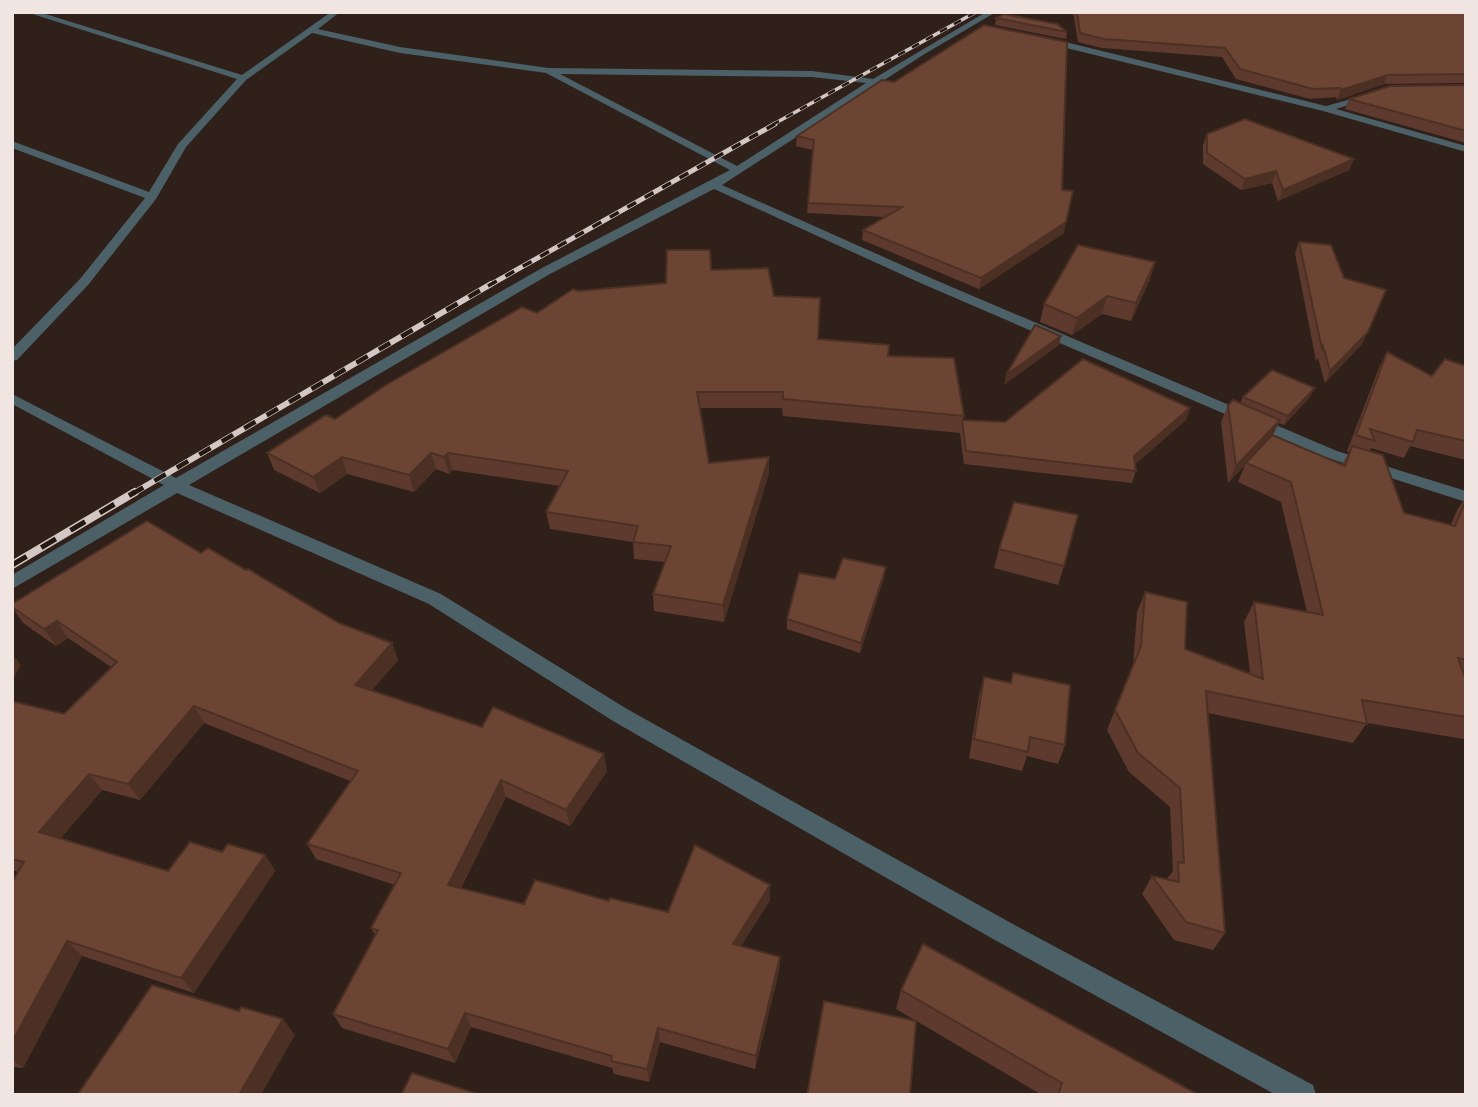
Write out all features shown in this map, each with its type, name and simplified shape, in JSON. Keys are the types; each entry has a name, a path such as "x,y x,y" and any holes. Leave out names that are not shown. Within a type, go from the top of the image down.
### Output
{"street":[{"path":"30,12 243,79"},
{"path":"313,12 332,15"},
{"path":"12,583 534,278 714,184 876,82 976,26 992,12"},
{"path":"12,357 84,282 152,197 182,146 243,79 332,15"},
{"path":"312,30 400,50 548,71 787,74 876,82"},
{"path":"1034,38 1326,109 1466,149"},
{"path":"548,71 737,170"},
{"path":"1326,109 1384,90"},
{"path":"12,144 152,197"},
{"path":"714,184 941,287 1331,454 1466,497"},
{"path":"12,398 161,475 176,486 435,599 644,729 1002,931 1303,1095"}],"building":[{"path":"1077,12 1466,12 1466,74 1388,75 1341,90 1313,89 1240,69 1225,48 1104,39 1080,33"},
{"path":"1004,14 1057,24 1067,32 996,18"},
{"path":"984,25 1067,42 1062,190 1073,191 1066,222 981,278 863,230 902,207 808,203 814,140 797,136 882,80 894,82"},
{"path":"1466,85 1466,131 1349,99 1390,86"},
{"path":"1245,119 1354,159 1283,190 1276,171 1245,179 1207,153 1207,134"},
{"path":"1299,242 1331,245 1344,278 1386,290 1368,332 1330,371 1323,346 1322,349"},
{"path":"1078,245 1155,262 1136,303 1107,296 1077,318 1044,304"},
{"path":"667,250 710,250 711,270 768,268 774,296 820,298 818,339 889,345 888,356 954,358 964,416 783,399 783,392 697,392 709,463 769,457 723,605 653,594 671,546 633,542 638,526 546,512 568,471 448,453 444,457 431,453 409,475 342,457 313,477 267,453 326,415 335,419 386,385 522,307 537,313 573,289 578,291 666,283"},
{"path":"1035,325 1061,336 1006,375"},
{"path":"1387,352 1432,376 1445,359 1466,366 1466,441 1417,430 1413,442 1370,429 1375,441 1356,435"},
{"path":"1083,359 1190,408 1134,456 1136,471 966,451 962,420 1005,422"},
{"path":"1272,370 1315,388 1288,416 1243,397"},
{"path":"1233,400 1280,420 1236,466 1228,405"},
{"path":"1272,435 1345,466 1352,446 1383,455 1404,513 1455,526 1466,500 1466,660 1458,658 1466,680 1466,717 1362,700 1367,724 1206,691 1225,933 1186,922 1152,876 1179,882 1178,862 1184,863 1180,788 1138,753 1115,710 1141,646 1145,592 1187,602 1185,649 1263,679 1254,602 1323,615 1291,482 1246,463"},
{"path":"1014,502 1078,515 1064,566 999,549"},
{"path":"147,521 201,553 208,548 248,569 339,623 392,643 355,685 482,727 493,707 604,754 566,810 501,780 448,885 524,904 535,880 609,901 610,898 668,912 695,845 770,885 733,944 780,957 756,1056 658,1028 647,1069 611,1061 612,1056 465,1013 448,1049 333,1014 378,930 371,928 401,873 307,844 358,771 194,706 128,784 89,774 39,832 168,871 190,842 222,852 228,844 265,855 181,978 67,941 12,1042 12,882 24,862 12,859 12,701 64,714 117,662 57,621 44,629 12,607 12,604"},
{"path":"843,558 886,567 861,643 787,619 799,573 835,579"},
{"path":"1013,673 1070,685 1065,745 1030,737 1028,752 974,739 984,677 1011,683"},
{"path":"923,944 1199,1095 1058,1095 1062,1083 901,990"},
{"path":"152,985 239,1011 241,1007 283,1019 239,1095 78,1094"},
{"path":"824,1001 916,1021 910,1095 807,1095"},
{"path":"412,1073 481,1095 401,1095"}],"railway":[{"path":"772,125 976,12"},
{"path":"488,286 775,124"},
{"path":"132,494 491,284"},
{"path":"12,565 135,492"}]}
